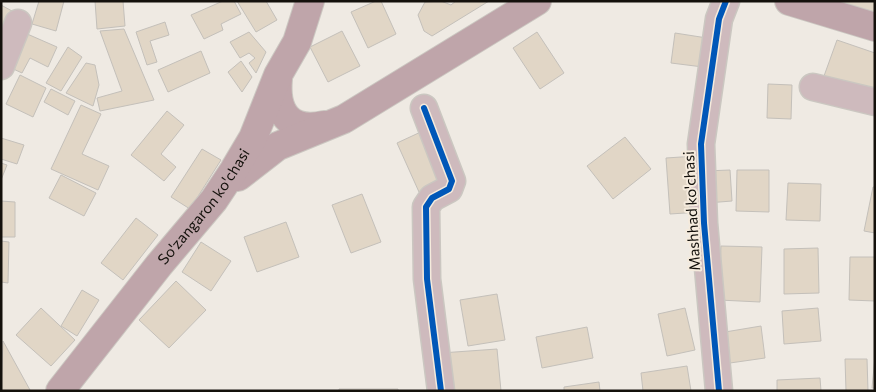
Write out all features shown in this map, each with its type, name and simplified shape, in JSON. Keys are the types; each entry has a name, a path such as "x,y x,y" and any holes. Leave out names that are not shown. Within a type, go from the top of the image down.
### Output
{"main road":[{"name":"So'zangaron ko'chasi","path":"60,391 159,264 214,200 253,138 278,75 297,42 310,1"},
{"path":"214,200 250,166 278,146 344,119 537,1"},
{"path":"789,1 875,27"},
{"path":"278,75 278,100 281,112 289,121 302,126 316,127 344,119"}],"street":[{"name":"Mashhad ko'chasi","path":"719,391 704,223 701,144 719,19 726,1"},
{"path":"1,66 18,24"},
{"path":"813,88 875,102"},
{"path":"424,108 452,181 449,189 432,198 426,207 426,279 441,391"}],"building":[{"path":"39,1 64,1 56,31 32,24"},
{"path":"95,1 123,1 125,26 97,29"},
{"path":"223,1 234,1 241,14 221,24 223,30 204,39 191,15"},
{"path":"237,1 266,1 277,20 256,32"},
{"path":"376,1 381,1 396,34 368,48 351,12"},
{"path":"441,1 451,5 456,1 489,1 432,36 424,31 418,15 425,2"},
{"path":"844,1 875,1 875,12 843,4"},
{"path":"1,5 12,11 1,33"},
{"path":"165,22 169,35 150,41 157,62 147,65 136,32"},
{"path":"124,29 154,100 100,111 97,98 122,91 100,31"},
{"path":"342,31 360,66 328,82 310,47"},
{"path":"249,32 266,52 256,73 249,63 255,58 249,53 240,58 230,42"},
{"path":"537,32 564,73 540,89 513,48"},
{"path":"25,33 57,47 48,67 30,58 22,73 9,67"},
{"path":"675,33 707,38 703,67 671,63"},
{"path":"837,40 875,53 875,94 824,76"},
{"path":"68,47 82,57 61,91 46,83"},
{"path":"201,51 210,73 168,92 158,70"},
{"path":"241,61 252,77 242,92 228,72"},
{"path":"86,63 95,65 99,85 93,106 66,93"},
{"path":"20,75 46,88 33,117 6,104"},
{"path":"768,84 792,85 791,119 767,118"},
{"path":"51,89 75,101 68,115 44,102"},
{"path":"81,105 101,114 82,154 109,166 98,190 51,169"},
{"path":"167,111 184,125 161,154 176,167 164,181 131,155"},
{"path":"425,130 447,179 419,192 397,143"},
{"path":"625,137 651,169 613,199 587,166"},
{"path":"1,138 24,145 17,164 1,159"},
{"path":"202,149 221,160 190,209 171,197"},
{"path":"696,156 700,212 670,214 666,158"},
{"path":"1,163 7,165 1,180"},
{"path":"730,170 732,201 707,203 705,171"},
{"path":"737,170 769,170 769,212 736,211"},
{"path":"61,175 96,193 84,216 49,198"},
{"path":"788,183 821,184 820,221 786,220"},
{"path":"873,187 875,187 875,233 864,231"},
{"path":"362,194 381,242 351,253 332,205"},
{"path":"1,201 15,202 15,237 1,237"},
{"path":"136,218 158,235 123,280 101,263"},
{"path":"286,222 299,257 257,272 244,237"},
{"path":"1,241 9,242 8,283 1,282"},
{"path":"201,242 231,261 211,291 182,272"},
{"path":"721,246 762,247 760,302 719,300"},
{"path":"818,248 819,293 784,294 784,249"},
{"path":"850,257 875,257 875,301 849,300"},
{"path":"176,281 206,310 169,348 139,320"},
{"path":"82,290 99,300 77,336 61,326"},
{"path":"497,294 505,340 468,346 460,300"},
{"path":"41,308 75,340 51,366 16,335"},
{"path":"685,308 695,350 667,356 658,314"},
{"path":"818,308 821,341 784,344 782,311"},
{"path":"761,326 765,358 723,364 719,333"},
{"path":"587,327 593,358 542,368 536,337"},
{"path":"3,341 30,390 29,391 1,391"},
{"path":"497,349 501,391 444,391 441,353"},
{"path":"875,357 875,388 872,388"},
{"path":"845,359 867,359 868,391 846,391"},
{"path":"687,366 691,391 643,391 641,373"},
{"path":"820,378 821,391 777,391 777,380"},
{"path":"599,382 600,391 564,391 564,387"},
{"path":"339,389 398,389 398,391 339,391"}],"cycle path":[{"path":"719,391 704,223 701,144 719,19 726,1"},
{"path":"424,108 452,181 449,189 432,198 426,207 427,279 441,391"}]}
